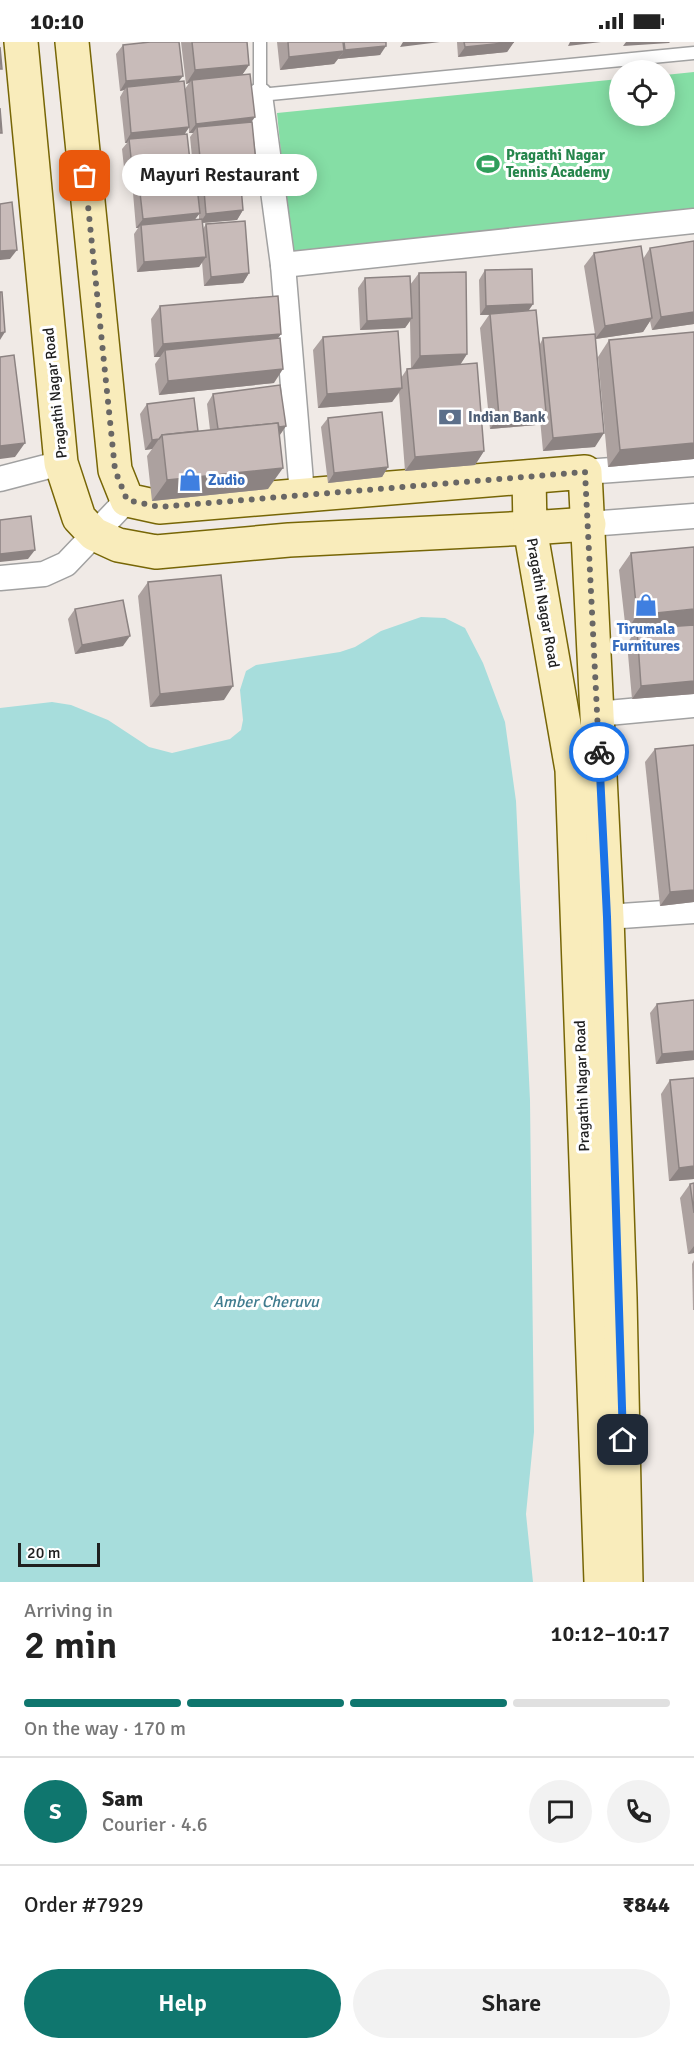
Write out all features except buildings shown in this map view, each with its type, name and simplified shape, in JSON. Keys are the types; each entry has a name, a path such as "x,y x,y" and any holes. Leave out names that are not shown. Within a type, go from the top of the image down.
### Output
{"main road":[{"name":"Pragathi Nagar Road","path":"21,42 62,463 79,518 94,534 118,545 156,552 290,540 530,528 572,770 601,1582"},
{"path":"72,42 115,470 127,500 159,507 585,472"},
{"name":"Pragathi Nagar Road","path":"585,472 607,917 627,1582"},
{"path":"529,477 530,528 589,524"}],"street":[{"path":"260,95 283,265 302,494"},
{"path":"283,265 694,221"},
{"path":"0,478 62,463"},
{"path":"585,472 694,464"},
{"path":"0,578 44,574 66,564 127,500"},
{"path":"589,524 694,516"},
{"path":"597,714 694,705"},
{"path":"607,917 694,911"}],"lane":[{"path":"260,42 260,95 694,53"}],"green space":[{"name":"Pragathi Nagar Tennis Academy","path":"694,72 694,212 291,253 277,113 609,80 609,126 675,126 675,74"}],"water":[{"name":"Amber Cheruvu","path":"421,617 445,618 465,628 483,663 505,722 516,801 530,1100 534,1432 526,1514 533,1582 0,1582 0,708 52,702 71,705 108,720 149,747 172,753 230,739 241,730 243,720 240,690 246,671 256,665 340,652 355,647 381,631"}],"way so far":[{"path":"85,176 115,470 127,500 159,507 585,472 599,752"}],"place":[{"name":"Pragathi Nagar Tennis Academy","path":"488,164"},
{"name":"Mayuri Restaurant","path":"85,176"},
{"name":"Indian Bank","path":"450,417"},
{"name":"Zudio","path":"190,480"},
{"name":"Tirumala Furnitures","path":"646,605"}],"route":[{"path":"599,752 607,917 623,1440"}]}
